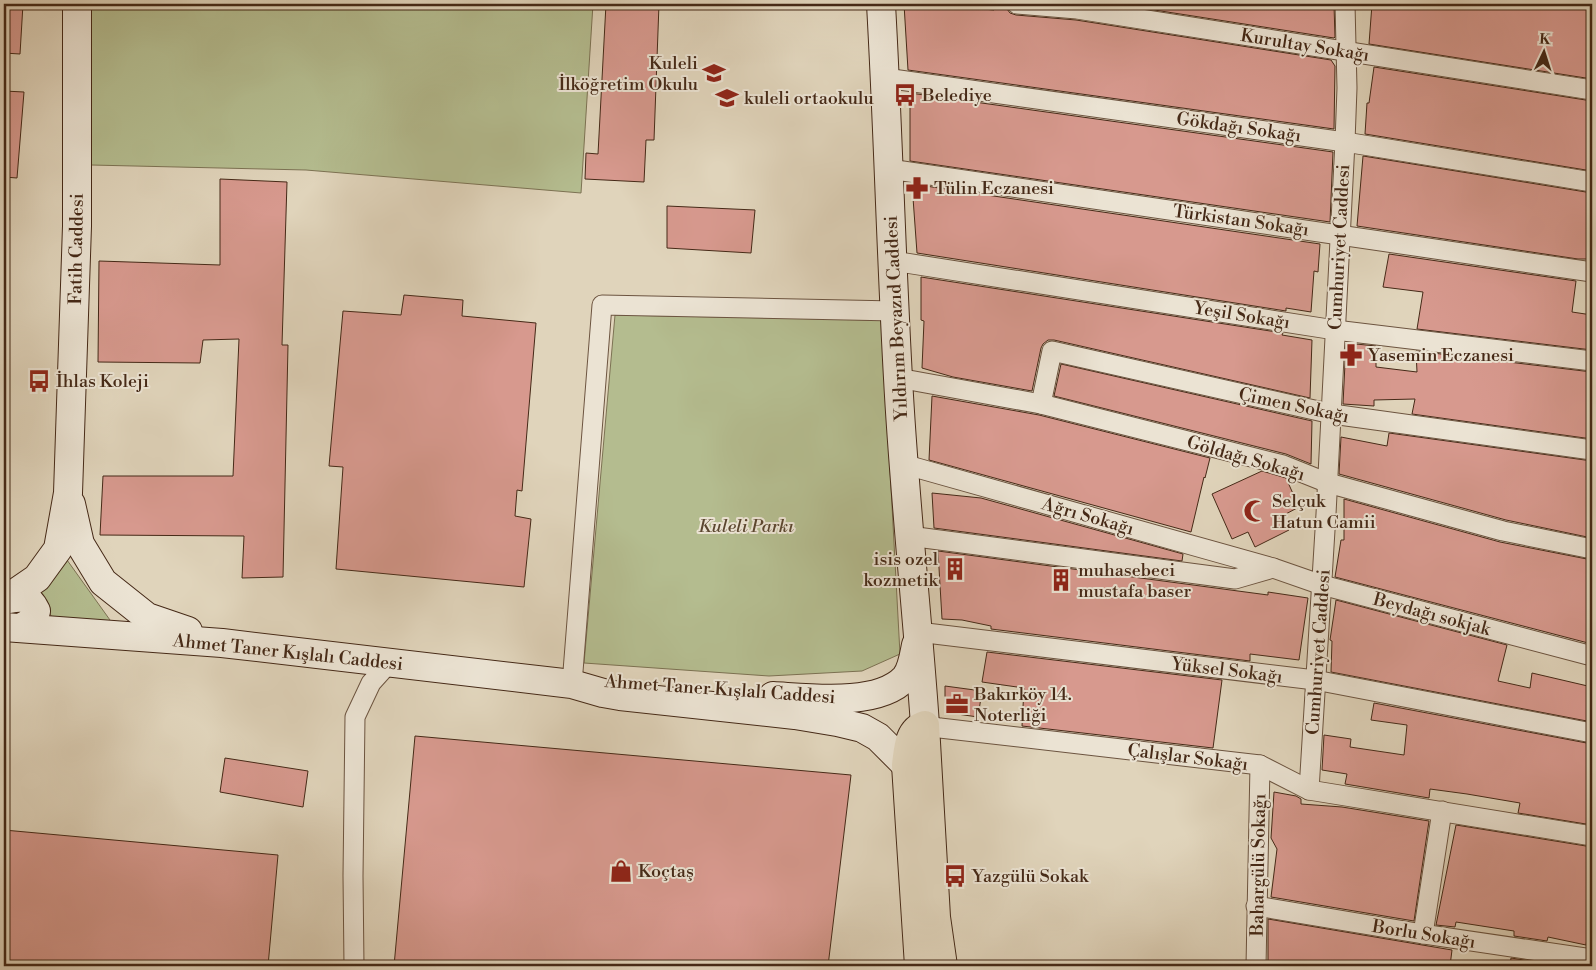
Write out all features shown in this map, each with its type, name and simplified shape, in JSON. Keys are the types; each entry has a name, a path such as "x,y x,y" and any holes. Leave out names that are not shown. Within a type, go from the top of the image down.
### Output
{"main road":[{"name":"Fatih Caddesi","path":"68,493 77,226 77,4"},
{"name":"Yıldırım Beyazıd Caddesi","path":"882,4 898,378 918,632"},
{"path":"8,614 58,549 68,493"},
{"path":"68,493 80,544 103,582 147,617 222,643"},
{"name":"Ahmet Taner Kışlalı Caddesi","path":"8,614 222,643 572,684 620,696 795,715 837,722 862,728 878,736 906,765"},
{"path":"918,632 936,917 931,963"},
{"name":"Ahmet Taner Kışlalı Caddesi","path":"572,684 604,680 775,696 834,698 878,694 893,688 906,677 913,661 918,632"},
{"path":"925,725 918,727 913,732 906,765 931,963"}],"street":[{"name":"Kurultay Sokağı","path":"1017,4 1077,9 1592,90"},
{"name":"Cumhuriyet Caddesi","path":"1309,790 1332,414 1345,142 1345,4"},
{"name":"Gökdağı Sokağı","path":"885,78 1345,142 1592,182"},
{"name":"Türkistan Sokağı","path":"889,169 1592,272"},
{"name":"Yeşil Sokağı","path":"893,261 1335,330 1592,361"},
{"path":"572,684 602,305 895,311"},
{"name":"Çimen Sokağı","path":"1042,404 1052,351 1332,414 1592,450"},
{"name":"Göldağı Sokağı","path":"898,378 1042,404 1283,465 1328,483 1503,531 1592,549"},
{"name":"Ağrı Sokağı","path":"904,464 1273,568"},
{"path":"909,536 1235,579 1273,568"},
{"name":"Beydağı sokjak","path":"1273,568 1322,585 1592,656"},
{"name":"Yüksel Sokağı","path":"918,632 1315,680 1592,732"},
{"path":"354,966 355,718 371,683 389,663"},
{"name":"Çalışlar Sokağı","path":"925,725 1260,765 1309,790 1592,836"},
{"name":"Bahargülü Sokağı","path":"1256,966 1260,765"},
{"path":"1423,934 1442,811"},
{"name":"Borlu Sokağı","path":"1256,906 1592,960"}],"green space":[{"path":"88,4 593,4 581,193 306,170 91,165"},
{"name":"Kuleli Parkı","path":"615,315 882,320 900,654 862,671 769,676 584,663"},
{"path":"67,560 115,627 53,620 38,588"}],"building":[{"path":"4,4 23,4 20,54 4,53"},
{"path":"606,4 659,4 654,140 646,140 644,182 585,179 586,153 598,154"},
{"path":"904,4 949,9 949,6 994,10 995,7 1007,9 1010,13 1016,15 1076,20 1331,60 1335,66 1334,129 908,70"},
{"path":"1116,4 1334,5 1335,37 1334,38"},
{"path":"1372,4 1592,4 1592,79 1369,44"},
{"path":"1374,67 1592,101 1592,171 1365,134 1367,103 1369,103"},
{"path":"4,91 24,92 17,178 4,177"},
{"path":"910,93 1333,152 1330,222 910,161"},
{"path":"1363,156 1592,193 1592,259 1578,259 1357,226"},
{"path":"220,179 287,182 282,345 288,345 283,577 242,578 244,536 100,535 103,476 233,476 239,339 203,340 200,363 98,362 99,261 220,265"},
{"path":"912,184 1320,244 1318,272 1314,271 1311,312 1286,308 1286,311 917,253"},
{"path":"667,206 755,210 751,253 667,248"},
{"path":"1389,254 1576,281 1572,312 1592,315 1592,350 1417,329 1423,292 1383,287"},
{"path":"921,277 1283,333 1282,335 1312,340 1310,398 1054,340 1048,340 1041,348 1032,391 953,377 922,368 924,321 921,320"},
{"path":"404,295 463,300 462,316 536,323 522,491 517,490 515,516 531,519 524,587 336,569 343,467 329,466 343,311 401,315"},
{"path":"1346,343 1376,346 1376,367 1417,372 1416,351 1592,372 1589,406 1592,406 1592,439 1412,414 1415,399 1374,400 1374,406 1343,404"},
{"path":"1061,364 1312,421 1311,464 1286,454 1054,396"},
{"path":"932,396 1039,415 1210,458 1191,532 929,460"},
{"path":"1389,433 1592,461 1592,538 1506,520 1339,474 1341,437 1387,446"},
{"name":"Selçuk Hatun Camii","path":"1262,471 1286,478 1299,507 1282,516 1289,530 1255,547 1248,532 1232,539 1212,494"},
{"path":"932,493 981,498 1183,554 1182,561 934,528"},
{"path":"1344,499 1500,542 1592,560 1592,644 1335,577 1341,540 1344,540"},
{"path":"938,551 1268,595 1268,592 1308,598 1299,660 1250,654 1250,661 991,629 991,626 962,620 942,619"},
{"path":"1336,600 1507,645 1498,681 1530,688 1532,673 1592,687 1592,722 1331,672 1332,641 1330,640"},
{"path":"987,652 1222,680 1213,748 1022,726 1024,688 982,682"},
{"path":"945,686 982,691 978,717 957,714 945,703"},
{"path":"1374,703 1592,744 1592,825 1518,813 1520,803 1467,794 1430,789 1429,798 1345,784 1347,774 1322,770 1324,735 1351,739 1350,747 1404,755 1407,725 1371,720"},
{"name":"Koçtaş","path":"415,736 851,775 828,966 394,966"},
{"path":"225,758 308,771 303,807 220,792"},
{"path":"1274,792 1296,796 1301,799 1301,804 1342,807 1429,821 1414,921 1271,897 1277,849 1271,838"},
{"path":"1456,825 1592,847 1592,905 1586,945 1548,937 1547,941 1514,936 1514,931 1456,922 1455,927 1436,925"},
{"path":"4,830 278,855 268,966 4,966"},
{"path":"1268,919 1452,950 1450,966 1268,966"},
{"path":"1511,958 1543,963 1543,966 1510,966"}],"place":[{"name":"Kuleli İlköğretim Okulu","path":"714,73"},
{"name":"Belediye","path":"905,95"},
{"name":"kuleli ortaokulu","path":"727,98"},
{"name":"Tülin Eczanesi","path":"917,188"},
{"name":"Yasemin Eczanesi","path":"1351,355"},
{"name":"İhlas Koleji","path":"39,381"},
{"name":"Selçuk Hatun Camii","path":"1255,511"},
{"name":"isis ozel kozmetik","path":"955,569"},
{"name":"muhasebeci mustafa baser","path":"1061,580"},
{"name":"Bakırköy 14. Noterliği","path":"957,704"},
{"name":"Koçtaş","path":"621,871"},
{"name":"Yazgülü Sokak","path":"955,876"}]}
